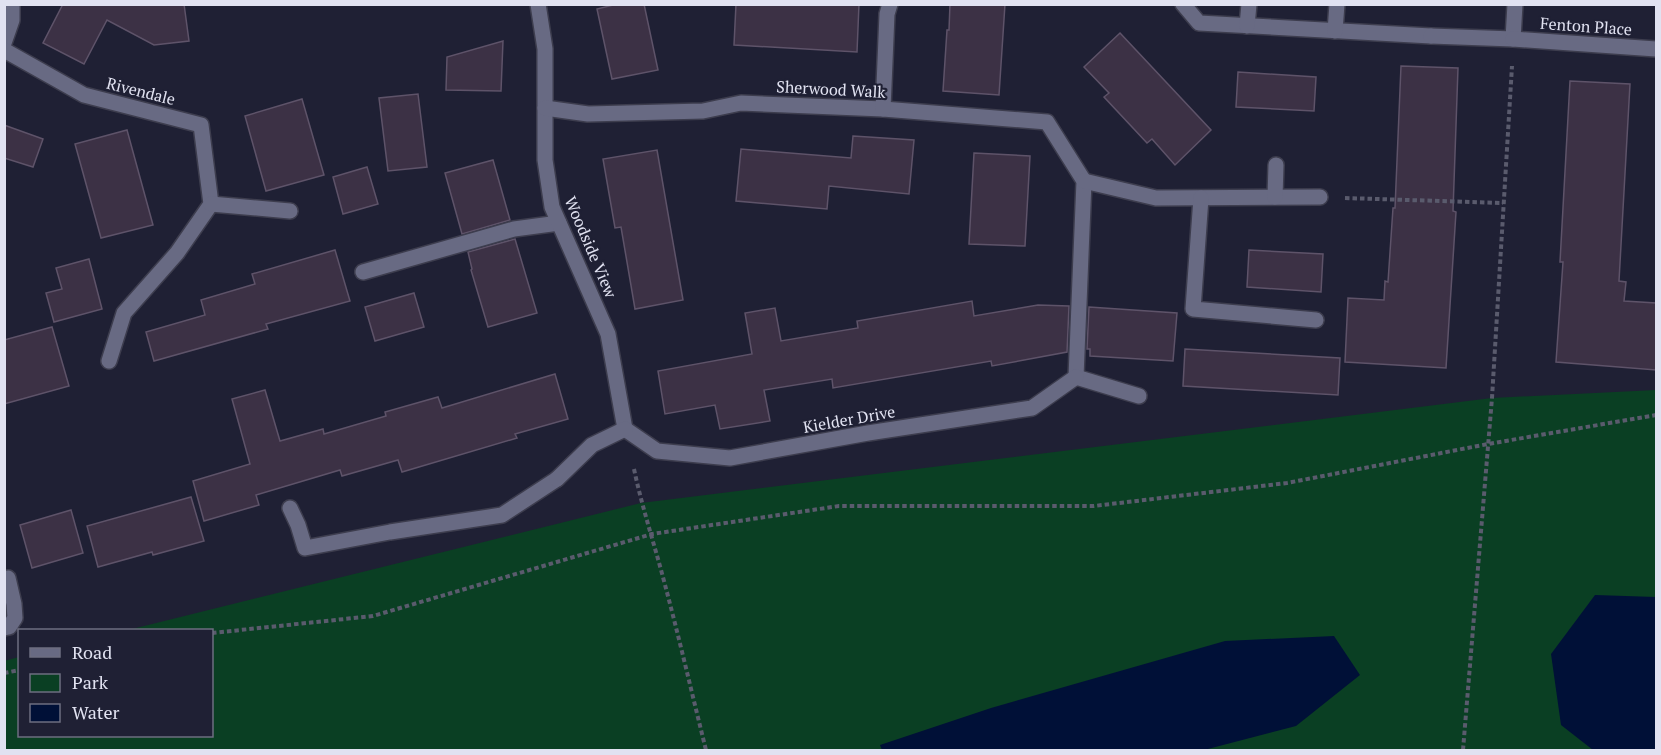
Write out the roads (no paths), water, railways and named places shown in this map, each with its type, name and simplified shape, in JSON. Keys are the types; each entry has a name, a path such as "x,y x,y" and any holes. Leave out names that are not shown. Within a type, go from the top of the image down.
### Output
{"street":[{"path":"4,43 12,20 12,4"},
{"name":"Woodside View","path":"538,4 545,49 545,160 552,207 608,334 625,429"},
{"path":"883,109 887,14 890,4"},
{"name":"Fenton Place","path":"1183,4 1199,23 1513,39 1656,49"},
{"path":"1247,26 1249,4"},
{"path":"1335,31 1337,4"},
{"path":"1513,39 1515,4"},
{"name":"Rivendale","path":"4,50 84,95 201,125 211,204"},
{"name":"Sherwood Walk","path":"545,108 588,114 692,112 741,103 883,109 1047,122 1084,181"},
{"path":"1275,197 1276,165"},
{"path":"1140,396 1076,377 1084,181 1156,198 1320,197"},
{"path":"1201,198 1193,309 1316,320"},
{"path":"109,361 124,313 177,253 211,204 290,211"},
{"path":"363,272 514,229 559,223"},
{"name":"Kielder Drive","path":"625,429 657,451 730,458 868,433 1032,408 1076,377"},
{"path":"290,508 305,548 502,515 557,479 592,445 625,429"},
{"path":"4,628 9,627 15,618 8,578"}],"water":[{"path":"1595,595 1656,597 1656,750 1593,750 1561,725 1551,654"},
{"path":"1334,636 1360,675 1296,726 1204,750 882,750 880,745 991,708 1225,641"}]}
